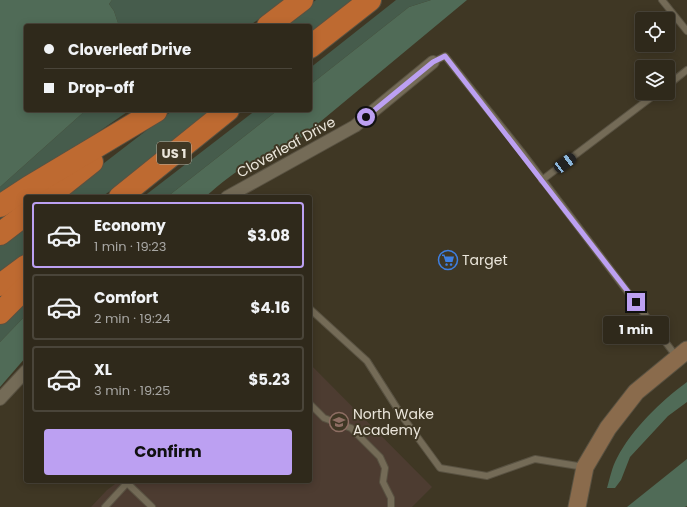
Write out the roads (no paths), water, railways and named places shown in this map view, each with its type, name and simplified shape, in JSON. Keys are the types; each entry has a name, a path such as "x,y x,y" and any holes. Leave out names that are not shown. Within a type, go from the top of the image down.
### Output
{"highway":[{"path":"271,24 302,0"},
{"path":"312,44 370,0"},
{"path":"0,206 29,187 155,112"},
{"path":"51,195 156,112"},
{"name":"US 1","path":"122,195 226,112"},
{"path":"0,234 24,216"},
{"path":"0,286 24,268"},
{"path":"0,313 24,289"}],"street":[{"name":"Cloverleaf Drive","path":"232,195 355,126 433,62"},
{"path":"577,507 585,467 608,428 636,392 682,354"},
{"path":"0,399 24,377"}],"lane":[{"path":"662,0 687,31"},
{"path":"433,62 445,56 542,180 682,354"},
{"path":"675,79 687,70"},
{"path":"542,180 648,100"},
{"path":"312,311 367,361 402,416 440,468 488,476 535,459 585,467"},
{"path":"312,406 324,418 351,428 380,457 385,468 383,482 391,498 391,507"},
{"path":"105,507 125,483"},
{"path":"127,483 152,507"}],"place":[{"name":"Target","path":"448,260"},
{"name":"North Wake Academy","path":"339,422"}]}
